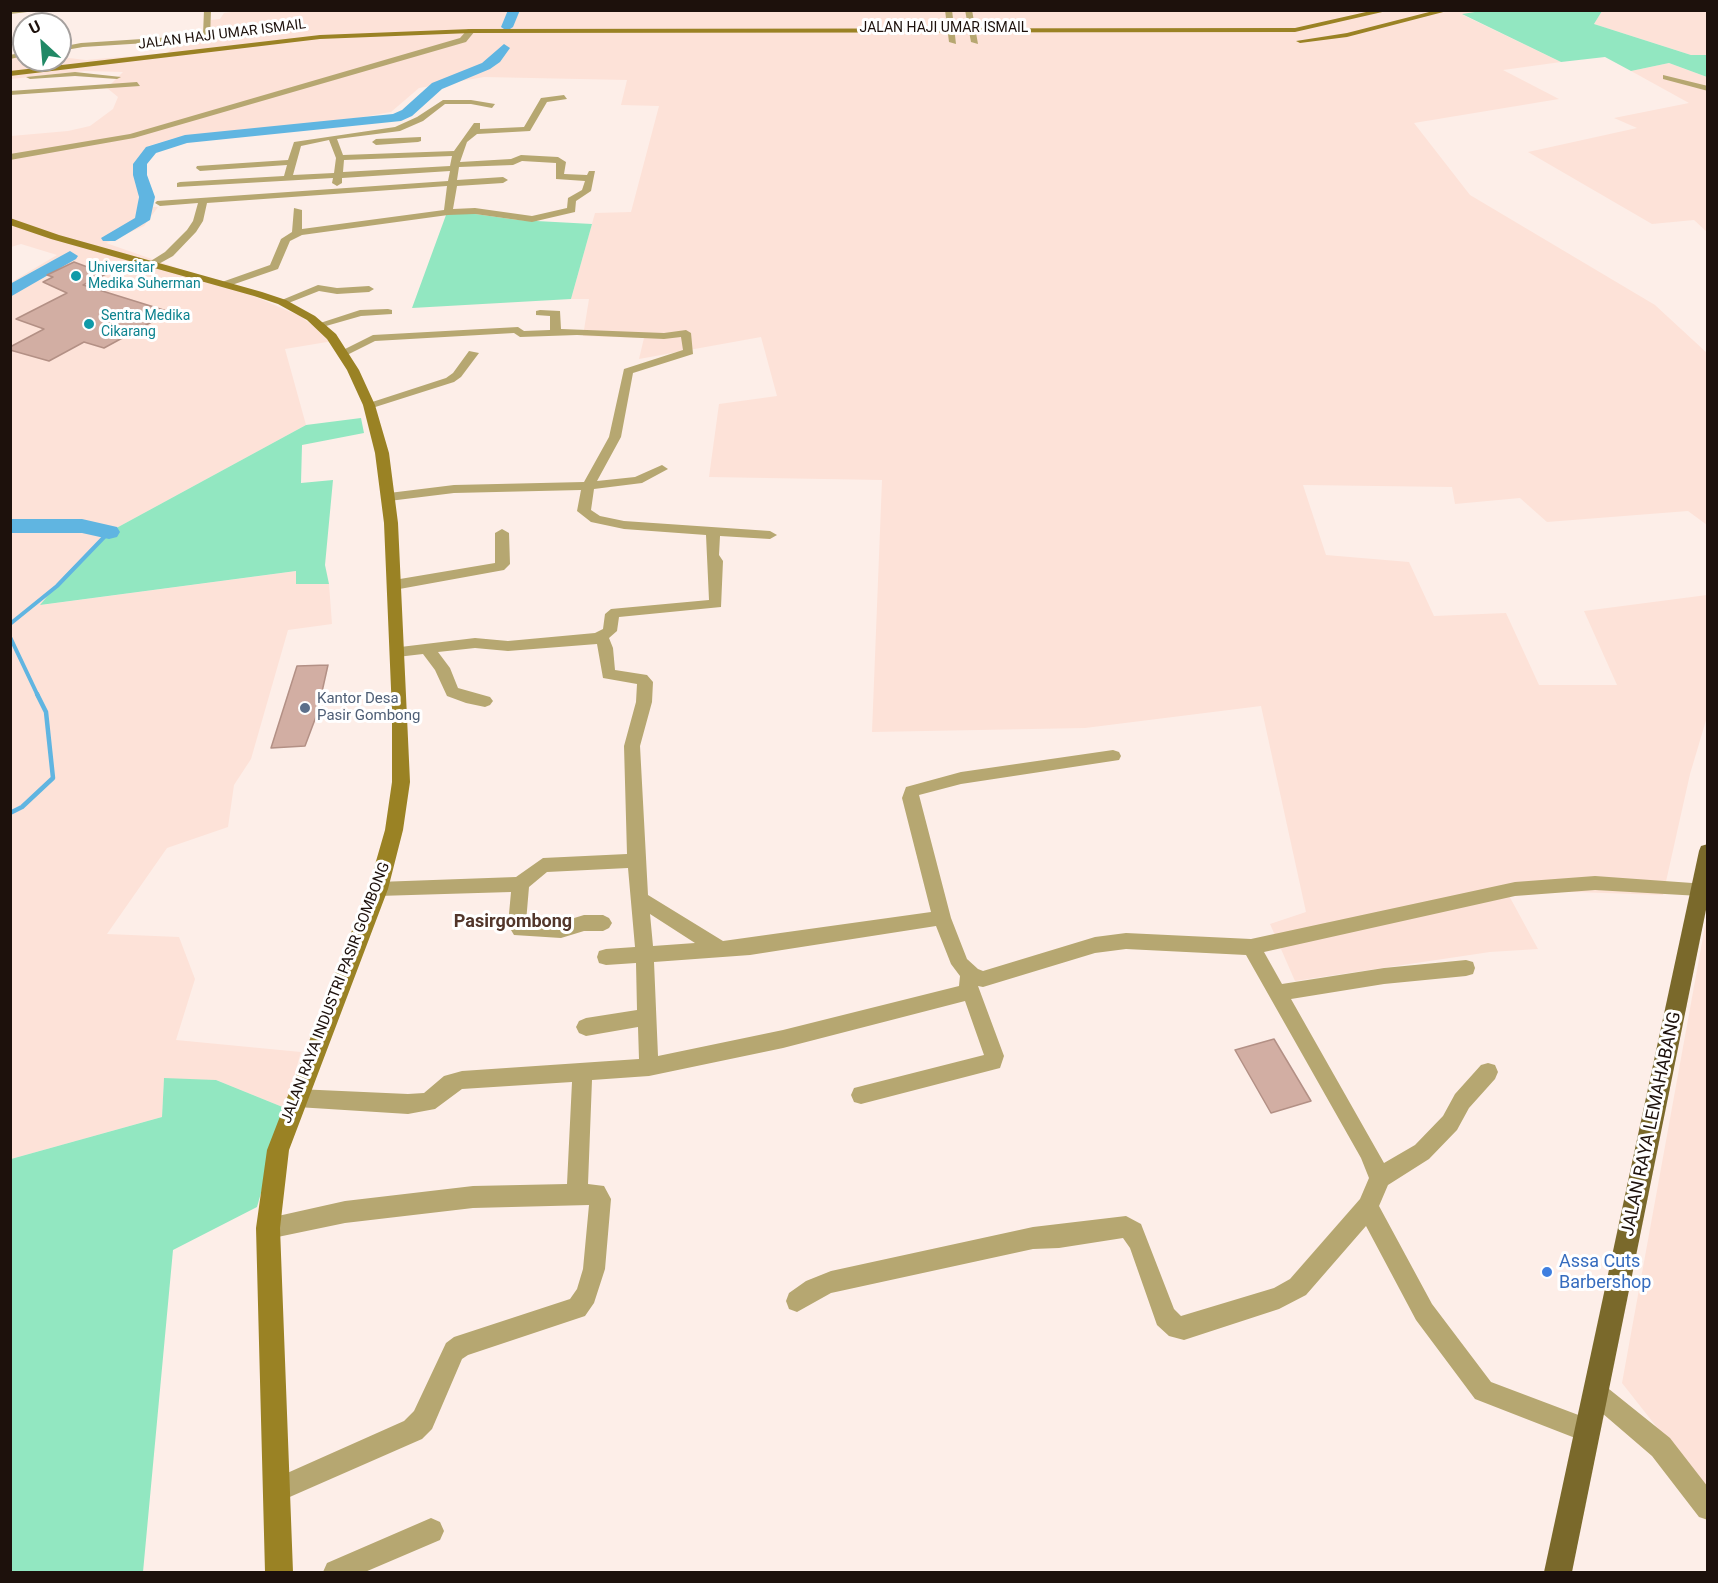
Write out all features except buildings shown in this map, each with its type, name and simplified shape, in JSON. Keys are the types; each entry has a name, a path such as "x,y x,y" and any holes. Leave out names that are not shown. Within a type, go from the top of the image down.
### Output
{"main road":[{"name":"JALAN HAJI UMAR ISMAIL","path":"10,74 294,39 471,31 1295,30 1388,10"},
{"path":"1288,41 1347,35 1448,10"},
{"path":"450,44 483,40 480,35 492,31"},
{"name":"JALAN HAJI UMAR ISMAIL","path":"437,34 463,40 514,41"},
{"name":"JALAN HAJI UMAR ISMAIL","path":"941,42 987,42"},
{"name":"JALAN RAYA INDUSTRI PASIR GOMBONG","path":"10,221 100,250 226,284 282,302 319,325 343,353 369,405 382,453 389,497 401,782 394,830 378,889 278,1150 268,1228 279,1572"},
{"name":"JALAN RAYA LEMAHABANG","path":"1558,1572 1707,851"}],"street":[{"path":"10,12 42,10"},
{"path":"72,48 81,45 207,37 208,10"},
{"path":"948,10 953,42"},
{"path":"968,10 975,42"},
{"path":"10,157 131,136 463,40 471,31"},
{"path":"10,93 134,85 139,82 127,78 81,74 30,76"},
{"path":"1666,78 1707,89"},
{"path":"448,212 457,153 466,137 474,132 527,129 544,100 564,97"},
{"path":"334,141 397,129 420,118 443,102 471,102 492,106"},
{"path":"474,132 478,121"},
{"path":"288,177 297,144 418,139"},
{"path":"334,141 340,158 340,174 334,190"},
{"path":"340,158 457,153"},
{"path":"180,185 508,163 521,158 558,160 562,162 559,177 592,176 586,191 571,200 572,210 554,216 525,219 475,211 448,212 297,233 286,239 277,265 226,284"},
{"path":"200,168 291,162"},
{"path":"160,203 503,180"},
{"path":"151,264 169,254 191,232 198,221 203,200"},
{"path":"297,210 297,233"},
{"path":"282,302 318,288 337,291 369,289"},
{"path":"319,325 360,313 388,312"},
{"path":"540,313 556,314 555,333"},
{"path":"343,353 369,339 382,337 518,330 520,334 664,336 686,333 689,352 628,370 615,437 609,452 588,486 584,511 596,519 624,525 770,535"},
{"path":"369,405 450,380 457,375 474,353"},
{"path":"389,497 454,489 588,486 638,480 662,469"},
{"path":"397,652 475,643 508,646 598,638 610,631 612,614 616,612 716,604 716,561 712,555 713,532"},
{"path":"394,585 499,567 503,564 502,533"},
{"path":"598,638 604,641 606,648 608,674 642,679 646,687 632,746 636,861 645,956 649,1066"},
{"path":"426,648 442,668 452,692 465,698 484,701"},
{"path":"861,1095 989,1065 993,1062 994,1056 971,983 960,964 942,918 910,798 912,791 961,778 1113,756"},
{"path":"378,889 520,884 543,865 636,861"},
{"path":"297,1098 408,1104 428,1102 451,1083 462,1080 649,1066 783,1039 971,983 1061,953 1126,940 1251,947 1515,889 1595,883 1700,889"},
{"path":"520,884 517,925 520,930 561,930 585,923 603,922"},
{"path":"640,899 722,950"},
{"path":"606,957 722,950 942,918"},
{"path":"1251,947 1368,1151 1380,1178"},
{"path":"1279,993 1384,976 1466,968"},
{"path":"586,1027 648,1017"},
{"path":"578,1196 582,1071"},
{"path":"797,1301 814,1289 842,1280 1032,1238 1059,1237 1126,1227 1139,1244 1165,1317 1177,1328 1184,1328 1280,1298 1298,1287 1368,1208 1380,1178 1422,1152 1450,1123 1462,1101 1488,1072"},
{"path":"268,1228 345,1212 473,1197 596,1194 600,1199 594,1269 582,1304 568,1313 462,1345 454,1351 423,1420 413,1430 276,1491"},
{"path":"1368,1208 1424,1312 1483,1391 1588,1431"},
{"path":"1596,1393 1661,1447 1707,1508"},
{"path":"336,1572 431,1531"}],"shaded area":[{"path":"246,10 1488,11 1463,15 1561,62 1503,70 1559,99 1414,123 1470,195 1655,305 1707,353 1707,525 1688,511 1547,522 1520,498 1455,504 1452,487 1303,485 1326,555 1409,562 1434,616 1506,613 1539,685 1617,685 1584,611 1707,595 1707,717 1690,774 1663,895 1507,892 1538,949 1490,952 1295,981 1270,924 1306,912 1261,706 1085,728 872,732 882,480 709,477 719,404 777,396 761,337 639,359 644,338 583,336 589,299 571,299 595,213 631,212 659,106 621,105 627,80 484,77 419,88 391,112 357,118 175,138 148,146 139,164 138,206 158,207 144,226 106,243 235,288 300,316 333,341 285,349 306,425 109,532 41,605 297,571 296,583 329,584 332,624 288,630 251,759 234,785 228,827 167,848 107,934 179,937 195,979 176,1040 301,1052 285,1108 216,1080 164,1079 162,1117 11,1159 10,283 57,255 21,244 11,247 11,136 68,131 90,126 113,109 118,97 107,88 123,72 85,71 11,79 11,57 12,72 72,72 72,58 86,60 167,53 174,46 205,38 211,20 220,19 224,13"},
{"path":"1602,11 1707,11 1707,55 1691,55 1594,24"},
{"path":"1669,63 1707,77 1707,232 1694,220 1652,224 1528,152 1637,128 1614,118 1689,103 1631,71"},
{"path":"1707,915 1707,1491 1622,1383"}],"green space":[{"path":"1488,10 1602,11 1594,24 1691,55 1707,55 1707,77 1669,63 1631,71 1605,57 1561,62 1462,14"},
{"path":"461,212 518,220 592,224 571,299 412,308 446,215"},
{"path":"361,418 364,433 302,445 301,483 333,480 325,565 329,584 296,584 296,571 40,605 66,574 109,532 306,425"},
{"path":"164,1078 216,1080 285,1108 257,1207 173,1250 143,1572 11,1572 11,1159 162,1117"}],"waterway":[{"path":"507,27 514,10"},
{"path":"109,238 142,220 147,197 140,175 140,164 151,150 185,139 396,118 407,113 437,86 486,66 496,59 504,48"},
{"path":"10,292 70,256"},
{"path":"10,526 82,526 109,532"},
{"path":"10,624 57,586 109,532"},
{"path":"10,637 38,696"},
{"path":"10,813 22,807 53,778 46,712 38,696"}],"place":[{"name":"Universitar Medika Suherman","path":"76,276"},
{"name":"Sentra Medika Cikarang","path":"89,324"},
{"name":"Kantor Desa Pasir Gombong","path":"305,708"},
{"name":"Assa Cuts Barbershop","path":"1547,1272"}],"district":[{"name":"Pasirgombong","path":"513,922"}]}
